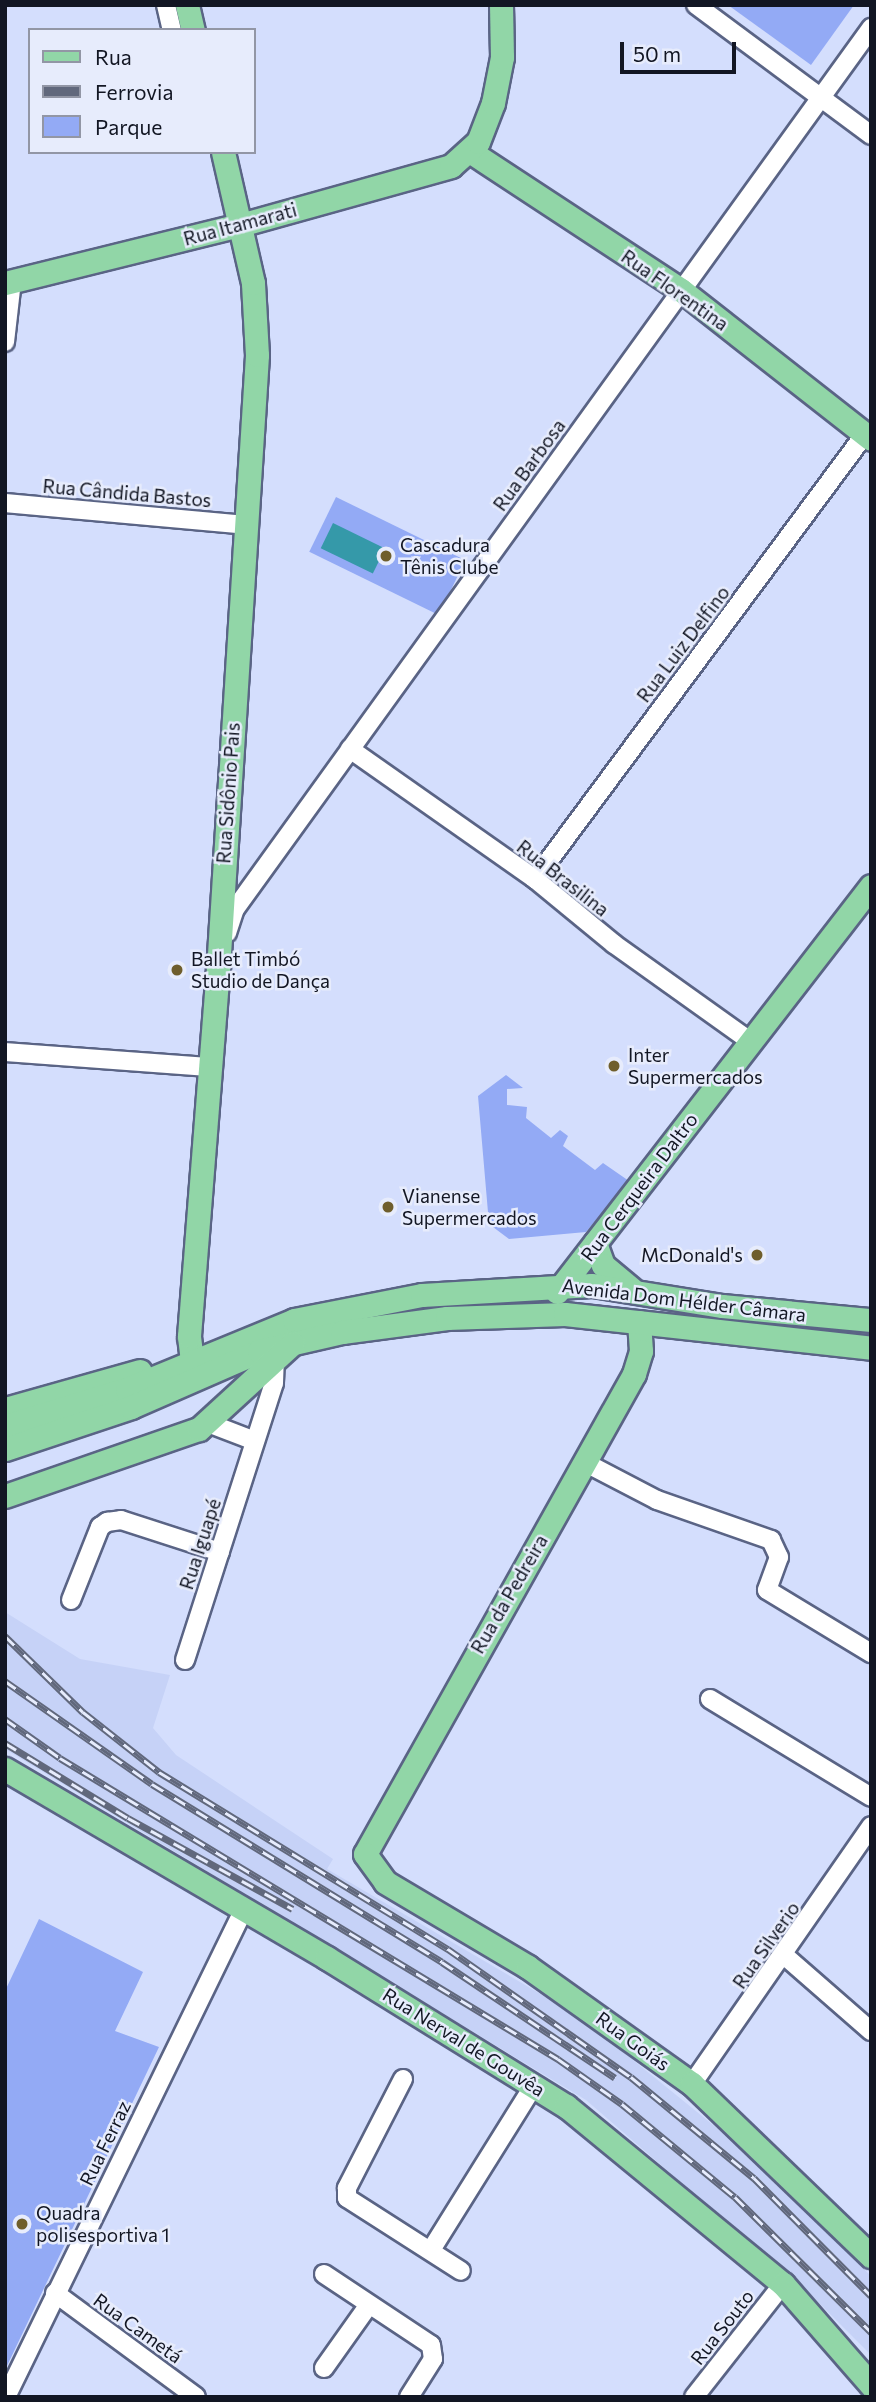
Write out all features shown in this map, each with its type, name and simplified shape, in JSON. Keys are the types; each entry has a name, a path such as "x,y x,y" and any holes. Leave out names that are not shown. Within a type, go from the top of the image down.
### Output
{"main road":[{"path":"187,5 193,28"},
{"path":"471,152 493,103 502,57 501,5"},
{"name":"Rua Itamarati","path":"8,282 240,225 434,171 471,152"},
{"name":"Rua Florentina","path":"471,152 681,290 868,437"},
{"name":"Rua Sidônio Pais","path":"183,1365 188,1336 218,970 256,317 240,225 223,154"},
{"name":"Rua Cerqueira Daltro","path":"527,1314 564,1284 750,1041 869,893"},
{"path":"595,1243 603,1265 635,1290"},
{"name":"Avenida Dom Hélder Câmara","path":"71,1418 266,1329 321,1312 422,1295 564,1284 635,1290 722,1306 871,1320"},
{"name":"Avenida Dom Hélder Câmara","path":"71,1418 259,1351 295,1341 447,1318 527,1314 639,1322 871,1348"},
{"name":"Rua da Pedreira","path":"368,1863 368,1843 640,1361 639,1322"},
{"path":"5,1496 187,1434 208,1423 295,1341"},
{"name":"Avenida Dom Hélder Câmara","path":"5,1409 118,1376 183,1365"},
{"path":"5,1426 71,1418"},
{"path":"5,1448 71,1418"},
{"name":"Rua Nerval de Gouvêa","path":"5,1769 244,1909 534,2085 591,2124 783,2284 871,2385"},
{"name":"Rua Goiás","path":"368,1863 385,1882 528,1967 692,2084 871,2256"}],"street":[{"path":"166,5 172,28"},
{"path":"696,5 819,99 871,135"},
{"name":"Rua Barbosa","path":"218,970 235,909 871,28"},
{"path":"5,342 8,282"},
{"name":"Rua Luiz Delfino","path":"535,879 868,437"},
{"name":"Rua Cândida Bastos","path":"5,503 245,525"},
{"name":"Rua Brasilina","path":"350,749 535,879 614,944 750,1041"},
{"path":"5,1052 209,1067"},
{"name":"Rua Iguapé","path":"185,1660 274,1383 275,1360"},
{"path":"208,1423 255,1441"},
{"path":"583,1462 657,1500 771,1540 779,1557 767,1590 871,1653"},
{"path":"71,1600 100,1527 107,1522 121,1520 220,1552"},
{"path":"710,1699 871,1797"},
{"name":"Rua Silverio","path":"692,2084 785,1956 871,1826"},
{"name":"Rua Ferraz","path":"6,2397 244,1909"},
{"path":"785,1956 871,2031"},
{"path":"403,2079 346,2193 350,2202 430,2249 461,2271"},
{"path":"430,2249 534,2085"},
{"path":"324,2274 433,2349 433,2359 408,2397"},
{"name":"Rua Souto","path":"694,2397 783,2284"},
{"name":"Rua Cametá","path":"55,2293 196,2397"},
{"path":"324,2368 368,2306"}],"shaded area":[{"path":"333,523 385,548 373,574 321,548"},
{"path":"5,1612 80,1659 170,1675 153,1728 176,1755 333,1859 327,1869 580,2017 718,2129 871,2276 871,2355 810,2294 586,2100 5,1749"}],"green space":[{"path":"728,5 854,5 811,65"},
{"name":"Cascadura Tênis Clube","path":"336,497 465,560 439,615 309,552"},
{"path":"506,1075 523,1088 507,1089 507,1105 527,1107 526,1118 551,1138 560,1130 568,1136 563,1146 595,1170 603,1163 629,1181 586,1232 509,1239 489,1224 478,1096"},
{"path":"39,1919 143,1972 115,2031 159,2047 5,2370 5,1991"}],"railway":[{"path":"5,1636 83,1712 159,1772 448,1949 631,2077 754,2178 871,2296"},
{"path":"5,1681 152,1784 442,1962 615,2078"},
{"path":"5,1719 60,1758 558,2059 622,2104 735,2197 871,2332"},
{"path":"5,1743 128,1818 293,1909"}],"place":[{"name":"Cascadura Tênis Clube","path":"386,556"},
{"name":"Ballet Timbó Studio de Dança","path":"177,970"},
{"name":"Inter Supermercados","path":"614,1066"},
{"name":"Vianense Supermercados","path":"388,1207"},
{"name":"McDonald's","path":"757,1255"},
{"name":"Quadra polisesportiva 1","path":"22,2224"}]}
